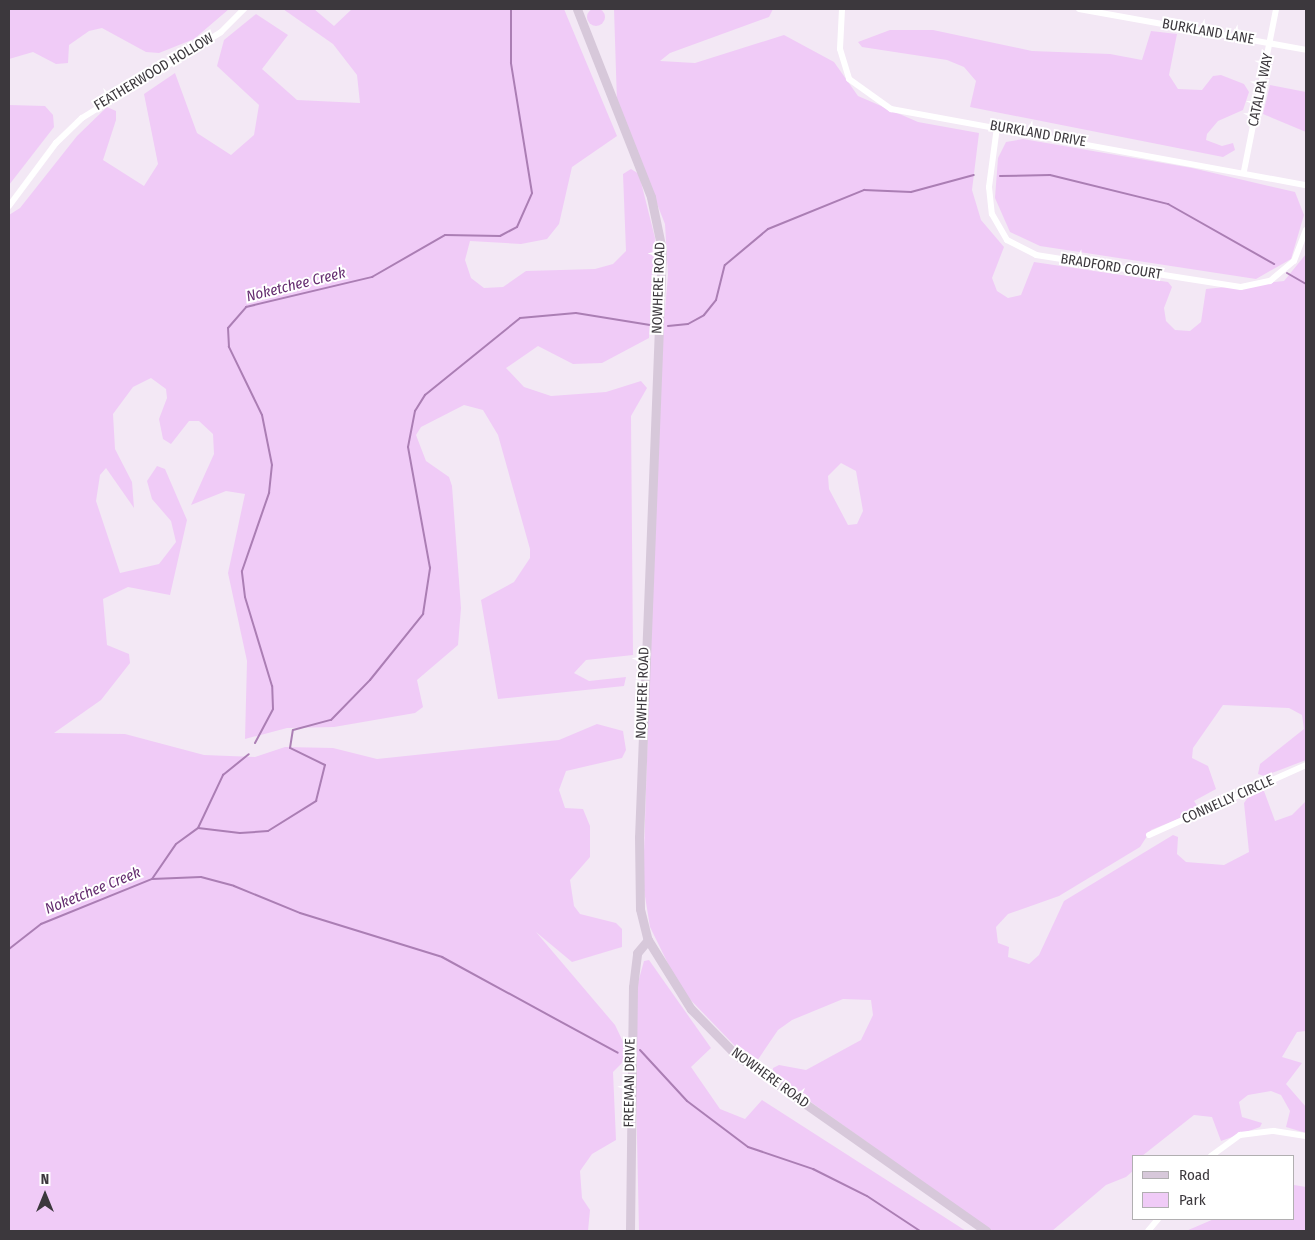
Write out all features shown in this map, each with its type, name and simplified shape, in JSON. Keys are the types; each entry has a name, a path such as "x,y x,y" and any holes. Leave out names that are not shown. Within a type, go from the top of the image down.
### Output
{"street":[{"name":"FEATHERWOOD HOLLOW","path":"9,206 82,118 221,32 244,9"},
{"name":"NOWHERE ROAD","path":"578,9 651,197 662,250 639,836 640,909 648,940 691,1009 736,1055 986,1231"},
{"name":"BURKLAND DRIVE","path":"842,9 840,49 849,79 867,96 891,109 1244,171 1306,185"},
{"name":"BURKLAND LANE","path":"1079,9 1306,50"},
{"name":"CATALPA WAY","path":"1244,171 1271,44 1276,9"},
{"name":"BRADFORD COURT","path":"997,127 989,186 992,214 1007,240 1036,256 1241,287 1270,281 1294,261 1306,230"},
{"name":"CONNELLY CIRCLE","path":"1149,835 1306,765"},
{"name":"FREEMAN DRIVE","path":"630,1231 633,987 637,953 648,940"},
{"path":"1212,1155 1240,1135 1274,1130 1306,1136"},
{"path":"1148,1231 1157,1220"}],"green space":[{"path":"592,8 600,8 605,13 603,24 592,26 587,21 587,13"},
{"path":"9,9 229,9 194,39 159,53 146,52 102,28 89,31 69,45 68,63 56,64 33,52 9,59"},
{"path":"283,9 314,9 334,26 352,9 564,9 617,136 572,167 559,224 547,239 521,244 470,241 465,260 471,278 484,288 503,287 526,271 595,269 613,264 626,251 623,174 631,169 639,174 655,238 649,338 602,363 573,364 538,346 506,368 524,387 551,396 606,392 641,381 647,388 631,416 633,655 586,660 574,673 589,681 626,677 624,686 498,699 481,600 514,582 530,558 530,549 498,435 483,410 464,405 421,427 416,435 426,461 449,477 452,486 461,608 458,645 417,680 423,707 415,713 334,727 287,728 245,739 247,661 228,573 245,494 226,491 191,505 214,454 213,434 199,421 189,421 171,444 163,439 159,419 167,398 166,389 151,378 133,387 113,414 115,449 132,482 134,508 106,468 100,475 96,501 120,573 159,564 176,542 171,521 152,499 147,481 157,466 165,469 187,520 170,595 128,587 103,599 107,645 129,654 130,663 101,700 54,733 125,734 204,755 255,757 285,747 333,748 377,759 559,740 597,724 623,731 626,750 622,758 566,771 559,790 565,808 583,809 590,826 590,857 570,880 574,906 580,914 616,923 622,929 622,947 572,962 536,932 615,1025 627,1050 626,1059 613,1072 616,1140 592,1154 580,1171 582,1198 590,1210 588,1231 9,1231 9,215 20,208 77,136 107,107 116,111 116,120 103,160 144,186 158,164 144,94 175,73 197,133 231,155 254,135 259,105 217,66 224,40 256,14 288,35 262,69 297,100 360,103 357,75 333,44"},
{"path":"614,9 773,9 769,17 670,53 660,61 695,63 784,35 834,62 858,96 918,122 979,133 972,190 981,220 1004,247 992,278 997,291 1008,298 1021,295 1034,262 1168,282 1172,287 1164,308 1166,321 1175,330 1190,331 1201,322 1206,289 1284,281 1306,254 1306,760 1264,776 1258,774 1260,764 1304,729 1302,715 1289,708 1223,705 1193,748 1192,758 1208,766 1216,789 1194,801 1200,810 1151,830 1140,847 1059,896 1008,914 996,927 998,943 1009,947 1008,957 1029,964 1039,955 1064,901 1173,835 1178,837 1177,854 1186,862 1224,865 1249,852 1244,803 1253,790 1264,791 1275,821 1292,815 1306,801 1306,1031 1297,1032 1282,1057 1302,1063 1286,1084 1306,1107 1306,1133 1286,1127 1290,1111 1281,1095 1271,1091 1248,1095 1239,1102 1242,1117 1262,1123 1260,1127 1221,1141 1212,1117 1194,1115 1143,1155 1132,1155 1132,1172 1126,1177 1106,1185 1052,1231 991,1231 773,1075 773,1068 779,1065 806,1070 861,1040 873,1015 871,1000 843,999 792,1020 778,1030 757,1061 736,1047 681,990 650,927 643,884 659,381 668,275 665,224 617,103","holes":["841,463 856,471 863,511 857,524 848,525 829,489 828,476"]},
{"path":"890,30 933,30 1032,51 1110,54 1142,60 1151,31 1177,34 1169,75 1178,89 1202,90 1213,76 1221,75 1244,84 1249,92 1243,110 1218,121 1207,134 1206,140 1222,146 1233,143 1235,150 1223,157 970,107 976,81 964,67 947,60 862,47 858,42"},
{"path":"1270,85 1306,92 1306,132 1263,114"},
{"path":"9,105 45,106 53,115 54,127 9,185"},
{"path":"1023,139 1192,168 1295,192 1304,215 1291,259 1256,279 1040,246 1010,232 995,198 998,158 1006,142"},
{"path":"649,960 711,1048 691,1067 720,1109 745,1119 762,1100 966,1231 639,1231 634,997 644,961"},
{"path":"1295,1185 1306,1187 1306,1231 1186,1231 1212,1220 1295,1220"}],"waterway":[{"name":"Noketchee Creek","path":"255,743 273,709 272,686 245,597 242,571 269,493 272,465 262,415 229,347 228,328 246,307 372,277 445,235 500,236 517,227 532,193 511,63 511,9"},
{"path":"668,326 688,324 704,315 716,300 725,265 768,229 864,190 911,192 974,175"},
{"path":"1000,176 1050,175 1168,204 1274,264"},
{"path":"1287,273 1306,284"},
{"path":"198,828 240,833 268,831 316,801 325,765 290,748 293,730 331,720 370,680 423,614 430,568 408,447 415,411 425,395 520,318 576,313 650,325"},
{"name":"Noketchee Creek","path":"9,949 41,924 152,879 176,844 198,828 223,775 249,754"},
{"path":"152,879 201,877 234,886 300,913 442,957 618,1053"},
{"path":"640,1050 687,1101 748,1147 813,1169 867,1196 920,1231"}]}
